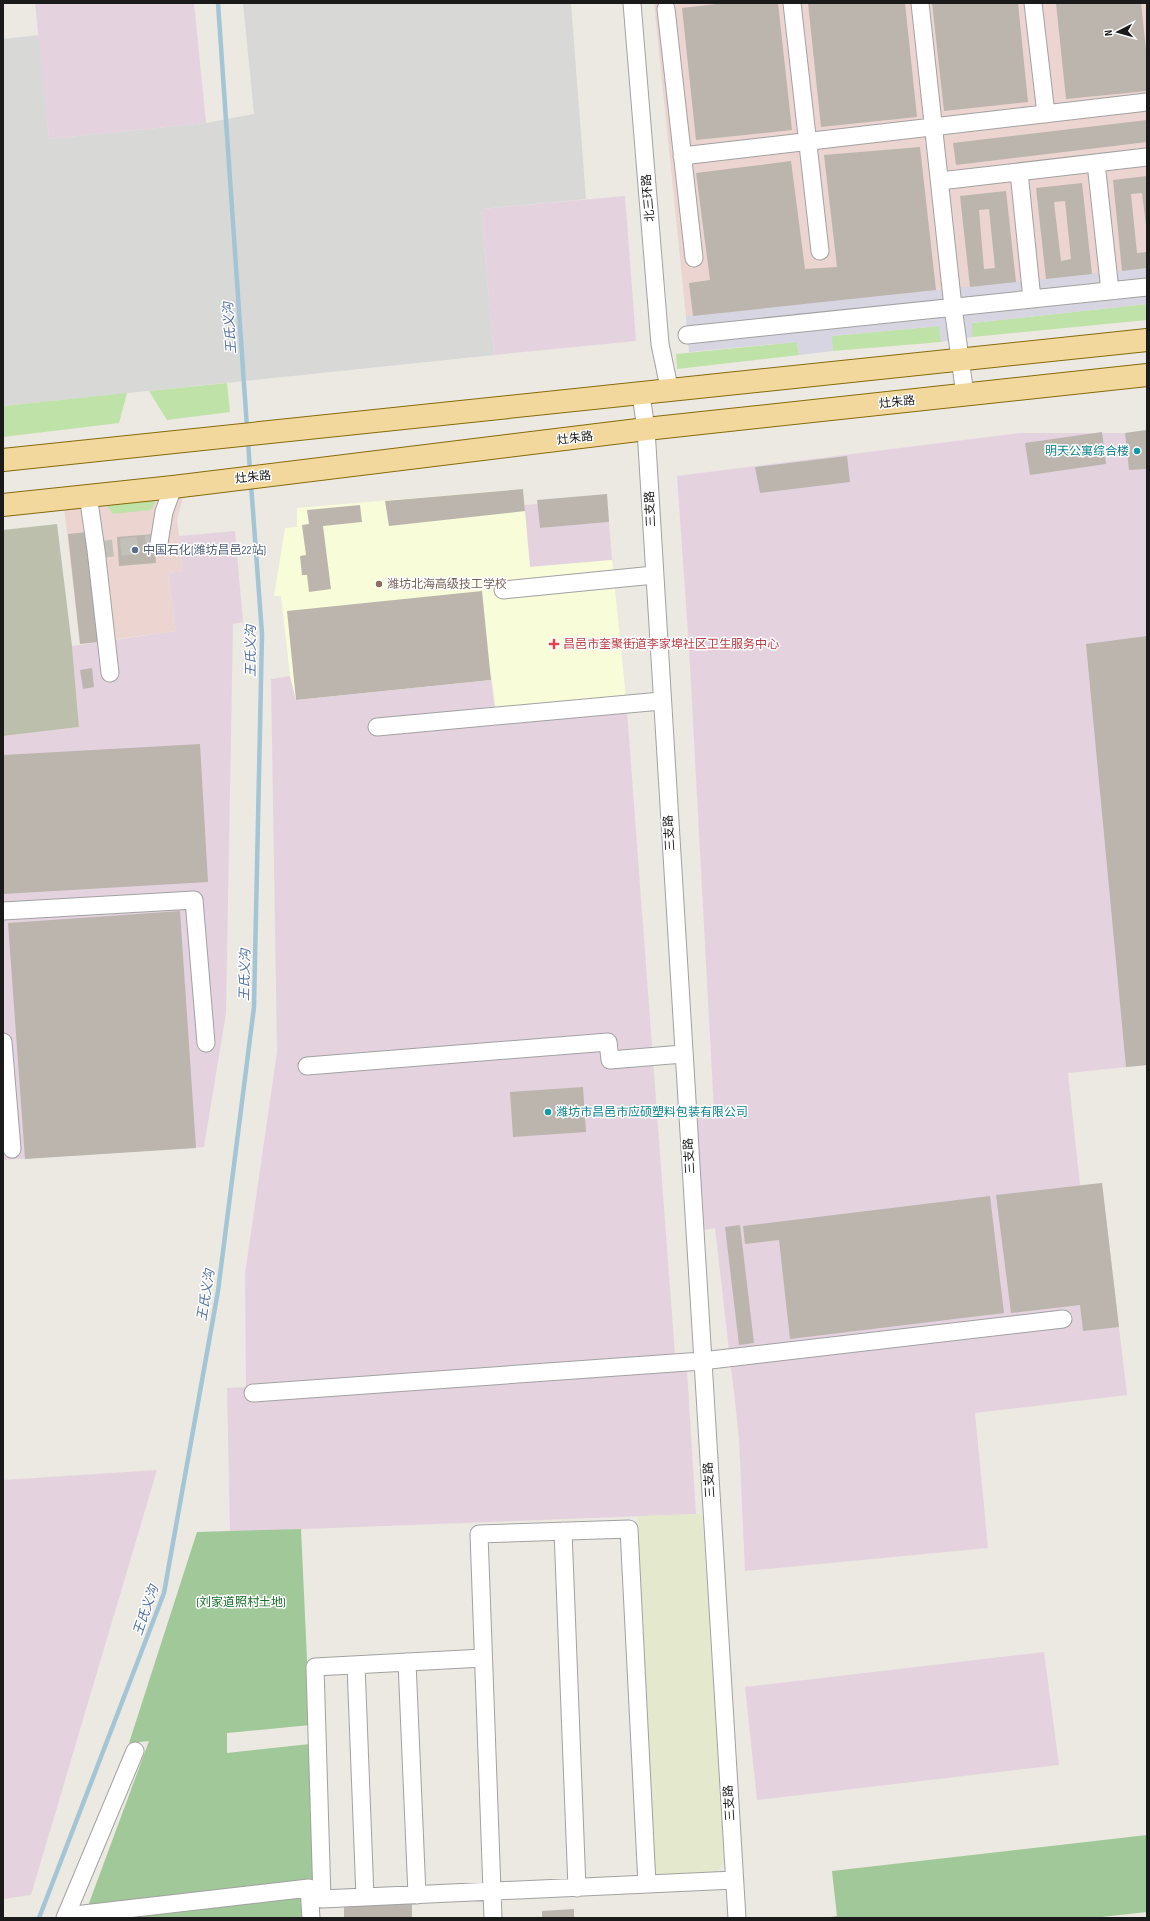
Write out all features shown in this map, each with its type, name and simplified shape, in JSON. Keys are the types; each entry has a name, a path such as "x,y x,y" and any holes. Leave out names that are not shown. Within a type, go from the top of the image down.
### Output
{"main road":[{"path":"3,460 295,429 670,392 1147,340"},
{"name":"灶朱路","path":"3,505 302,472 646,429 1147,376"}],"street":[{"name":"北三环路","path":"632,3 660,344 670,392"},
{"path":"792,3 820,251"},
{"path":"920,3 953,307 965,395"},
{"path":"1033,3 1046,114"},
{"path":"666,9 694,258"},
{"path":"682,156 1147,102"},
{"path":"940,181 1147,157"},
{"path":"1096,163 1110,291"},
{"path":"1019,172 1032,299"},
{"path":"687,335 1147,287"},
{"name":"三支路","path":"641,395 646,429 661,701 737,1918"},
{"path":"159,543 164,512 172,487"},
{"path":"88,495 110,673"},
{"path":"503,590 654,575"},
{"path":"377,727 661,701"},
{"path":"3,911 194,900 206,1043"},
{"path":"3,1042 12,1149"},
{"path":"307,1066 608,1042 610,1060 683,1054"},
{"path":"253,1393 702,1361 1063,1319"},
{"path":"492,1918 479,1534 629,1529 648,1884"},
{"path":"563,1531 578,1888"},
{"path":"484,1658 315,1668 322,1899 734,1880"},
{"path":"407,1662 417,1895"},
{"path":"356,1665 365,1897"},
{"path":"135,1751 65,1917 309,1888 311,1918"}],"shaded area":[{"path":"35,3 194,3 206,123 49,139"},
{"path":"243,3 571,3 586,199 481,209 494,355 3,406 3,39 39,35 49,139 206,123 254,114"},
{"path":"654,3 1147,3 1147,269 686,316"},
{"path":"625,196 636,341 494,355 481,209"},
{"path":"1147,268 1147,304 972,323 972,337 941,342 939,326 832,336 833,351 799,355 797,342 689,352 686,316"},
{"path":"1147,430 1147,1065 1068,1073 1080,1185 1102,1183 1127,1395 975,1413 988,1548 745,1571 739,1438 715,1228 703,1230 692,1112 714,1111 689,648 677,476 1020,433 1125,433"},
{"name":"潍坊北海高级技工学校","path":"523,489 530,567 612,560 626,697 496,711 490,665 491,680 296,700 290,676 281,596 274,596 285,528 297,527 297,508"},
{"path":"184,495 177,519 183,571 168,573 176,631 80,644 64,507"},
{"path":"538,504 540,528 609,522 612,560 530,567 524,505"},
{"path":"57,524 72,646 79,727 3,736 3,530"},
{"path":"235,531 243,622 233,624 226,1013 204,1147 3,1160 3,736 79,727 72,646 176,631 168,573 183,571 179,536"},
{"path":"290,676 296,700 491,680 495,710 626,697 675,1355 687,1370 696,1514 230,1532 227,1388 246,1387 245,1274 277,1052 271,679"},
{"path":"157,1470 31,1895 3,1899 3,1480"},
{"path":"702,1514 726,1859 716,1873 663,1878 653,1872 638,1516"},
{"path":"1044,1652 1059,1765 757,1800 745,1687"}],"green space":[{"path":"1147,304 1147,320 972,337 972,323"},
{"path":"940,326 941,342 833,351 831,336"},
{"path":"797,342 799,355 677,369 676,354"},
{"path":"227,383 230,412 167,420 149,391"},
{"path":"127,393 119,423 3,437 3,406"},
{"path":"158,497 151,510 113,514 105,503"},
{"name":"(刘家道照村土地)","path":"301,1529 310,1725 227,1733 227,1753 310,1744 317,1883 88,1906 149,1741 129,1743 197,1532"},
{"path":"1147,1835 1147,1912 1093,1918 825,1918 837,1916 832,1871"},
{"path":"304,1896 305,1918 124,1918"}],"building":[{"path":"725,3 778,3 792,130 696,140 682,8"},
{"path":"808,3 905,3 917,117 821,127"},
{"path":"932,3 1018,3 1028,102 944,111"},
{"path":"1056,3 1141,3 1147,59 1147,91 1066,99"},
{"path":"1147,120 1147,142 956,165 953,143"},
{"path":"920,147 936,290 693,316 689,283 710,280 696,173 791,161 805,269 837,267 824,155"},
{"path":"1147,176 1147,233 1142,193 1131,194 1137,253 1147,252 1147,268 1122,271 1113,180"},
{"path":"1082,183 1092,274 1046,279 1036,188","holes":["1065,201 1071,259 1061,261 1054,202"]},
{"path":"1006,191 1016,282 970,287 960,196","holes":["989,209 995,268 984,269 979,210"]},
{"name":"明天公寓综合楼","path":"1147,430 1147,469 1129,470 1125,433"},
{"path":"1102,432 1106,464 1030,475 1025,443"},
{"path":"847,456 850,482 760,493 755,467"},
{"path":"523,489 525,511 389,526 385,501"},
{"path":"607,494 609,522 540,528 537,500"},
{"path":"360,505 362,522 323,526 331,589 309,592 307,575 302,575 300,556 306,555 302,525 309,524 307,510"},
{"path":"88,532 99,642 80,644 68,534"},
{"path":"154,534 156,563 119,566 117,537"},
{"path":"482,591 491,680 296,700 287,611"},
{"path":"1147,636 1147,1065 1126,1067 1086,644"},
{"path":"92,668 94,687 83,689 80,670"},
{"path":"200,744 208,882 3,894 3,755"},
{"path":"180,911 196,1148 25,1159 8,923"},
{"name":"潍坊市昌邑市应硕塑料包装有限公司","path":"583,1087 586,1132 513,1137 510,1092"},
{"path":"1102,1183 1119,1327 1083,1331 1080,1305 1011,1313 996,1195"},
{"path":"990,1196 1004,1313 790,1339 779,1240 745,1244 743,1226"},
{"path":"740,1225 754,1343 739,1345 725,1227"},
{"path":"412,1901 412,1918 344,1918 344,1903"},
{"path":"574,1909 574,1918 542,1918 542,1911"}],"waterway":[{"name":"王氏义沟","path":"218,3 247,428"},
{"name":"王氏义沟","path":"248,440 250,472"},
{"name":"王氏义沟","path":"39,1918 164,1593 218,1291 254,1007 262,634 251,484"}],"tunnel":[{"path":"96,550 159,543"}],"place":[{"name":"明天公寓综合楼","path":"1137,451"},
{"name":"中国石化(潍坊昌邑22站)","path":"135,550"},
{"name":"潍坊北海高级技工学校","path":"379,584"},
{"name":"昌邑市奎聚街道李家埠社区卫生服务中心","path":"554,644"},
{"name":"潍坊市昌邑市应硕塑料包装有限公司","path":"548,1112"}]}
